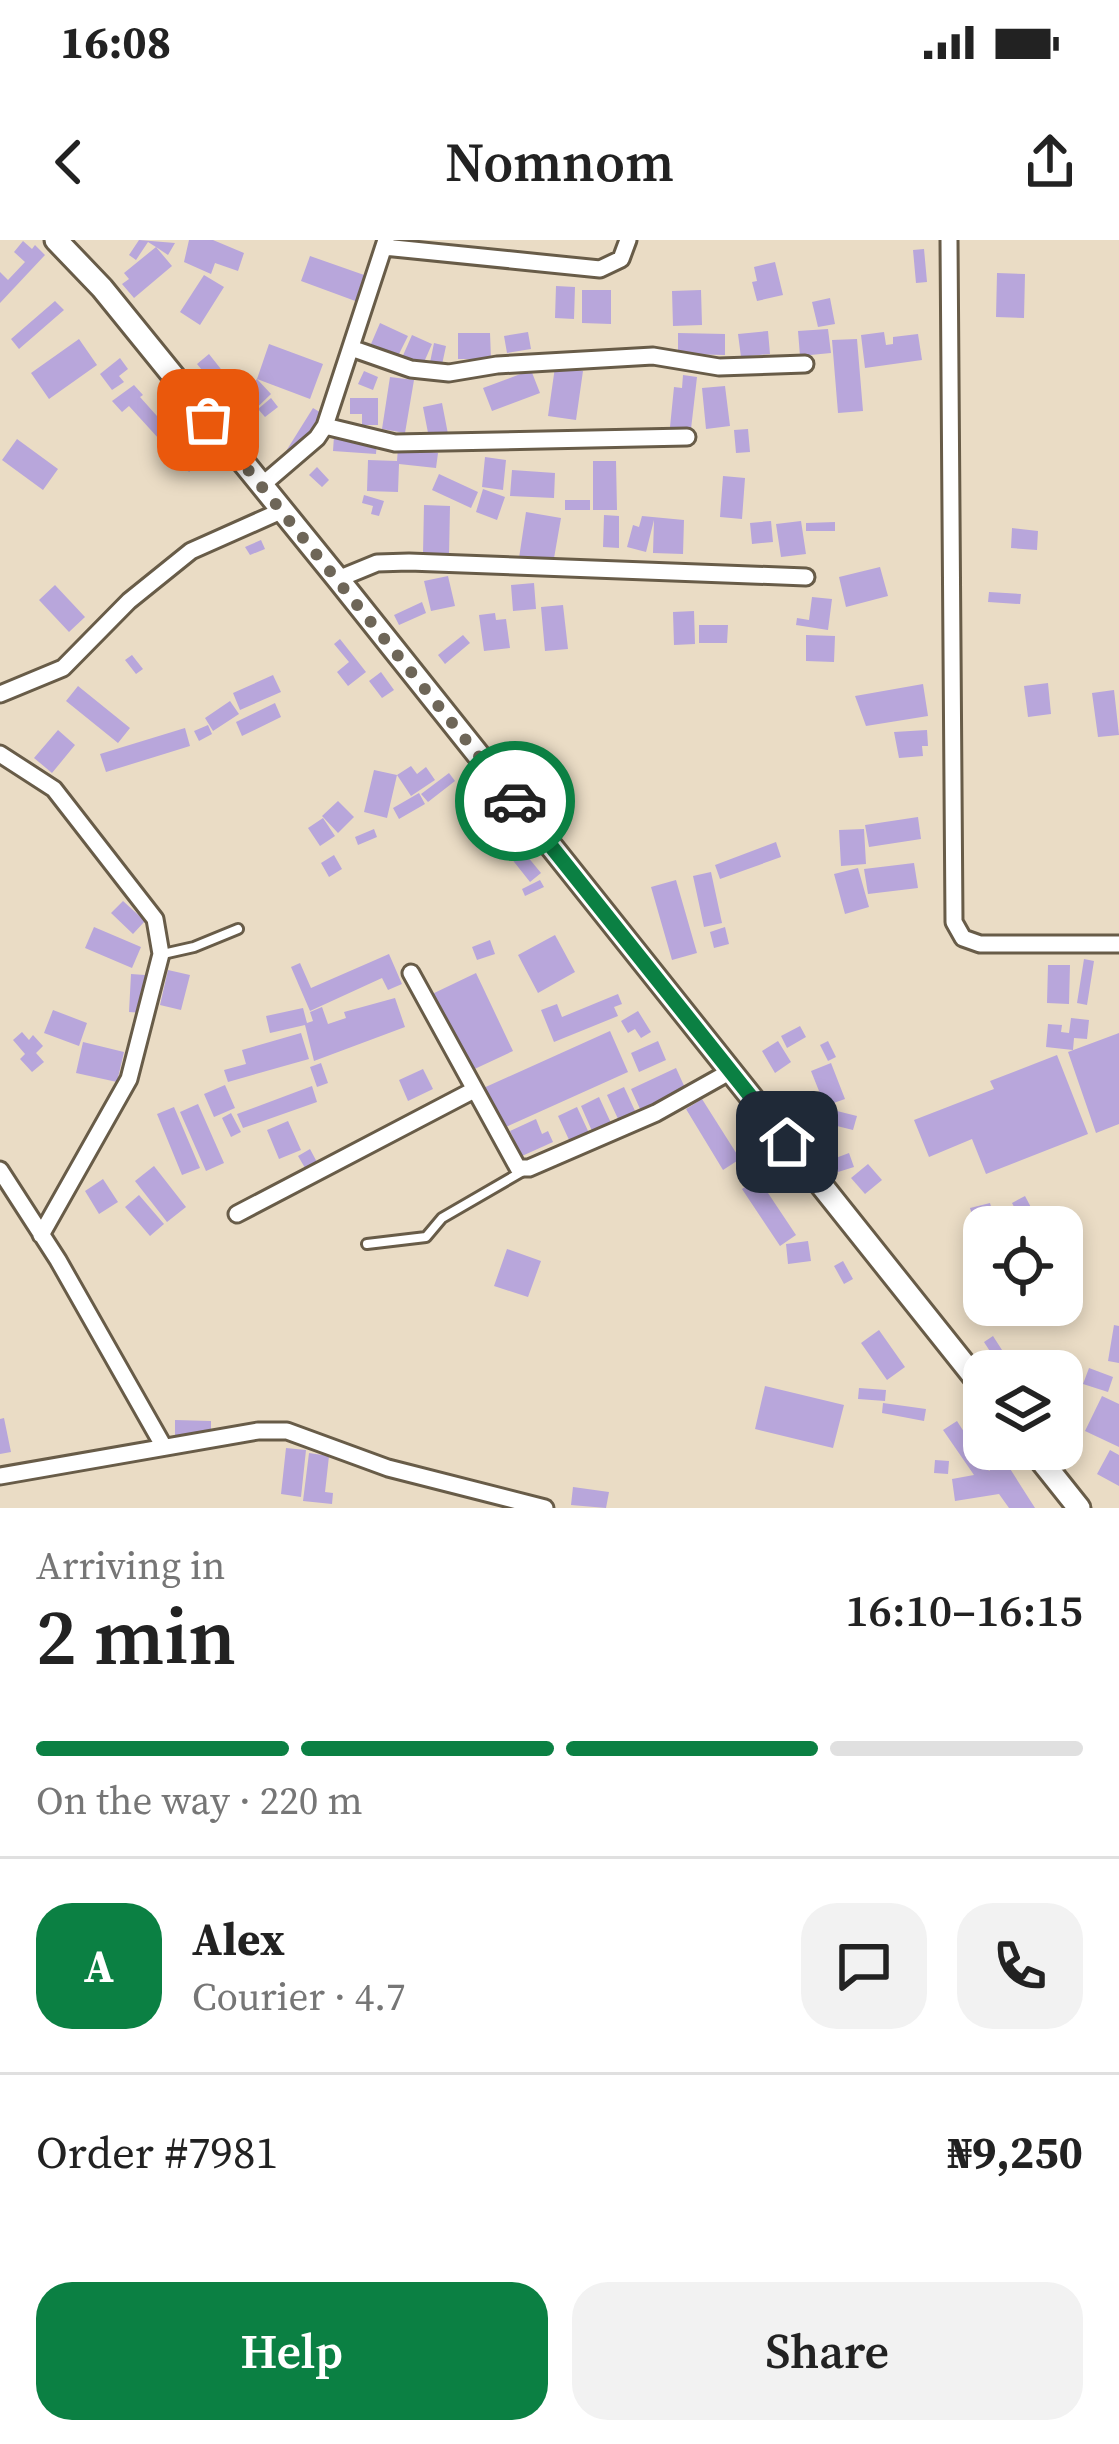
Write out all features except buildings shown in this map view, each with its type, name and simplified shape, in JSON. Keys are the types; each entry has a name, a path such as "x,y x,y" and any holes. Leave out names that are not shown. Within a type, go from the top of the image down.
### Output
{"main road":[{"path":"56,240 102,288 338,579 963,1363"},
{"path":"1049,1470 1079,1508"}],"street":[{"path":"261,486 325,426 385,243 600,268 621,259 628,240"},
{"path":"950,240 954,922 963,938 980,944 1119,944"},
{"path":"351,348 411,369 449,373 497,365 652,356 719,367 805,364"},
{"path":"325,426 395,443 687,436"},
{"path":"0,694 63,668 130,601 191,551 281,511"},
{"path":"338,579 377,563 410,562 806,577"},
{"path":"0,754 54,789 155,920 161,954 129,1079 41,1235"},
{"path":"411,973 518,1168 529,1168 656,1113 730,1071"},
{"path":"237,1214 474,1090"},
{"path":"0,1170 164,1447"},
{"path":"0,1476 258,1431 287,1431 388,1468 545,1508"}],"lane":[{"path":"161,954 238,929"},
{"path":"367,1244 426,1238 453,1211 529,1168"}],"way so far":[{"path":"208,420 515,801"}],"route":[{"path":"515,801 787,1142"}]}
